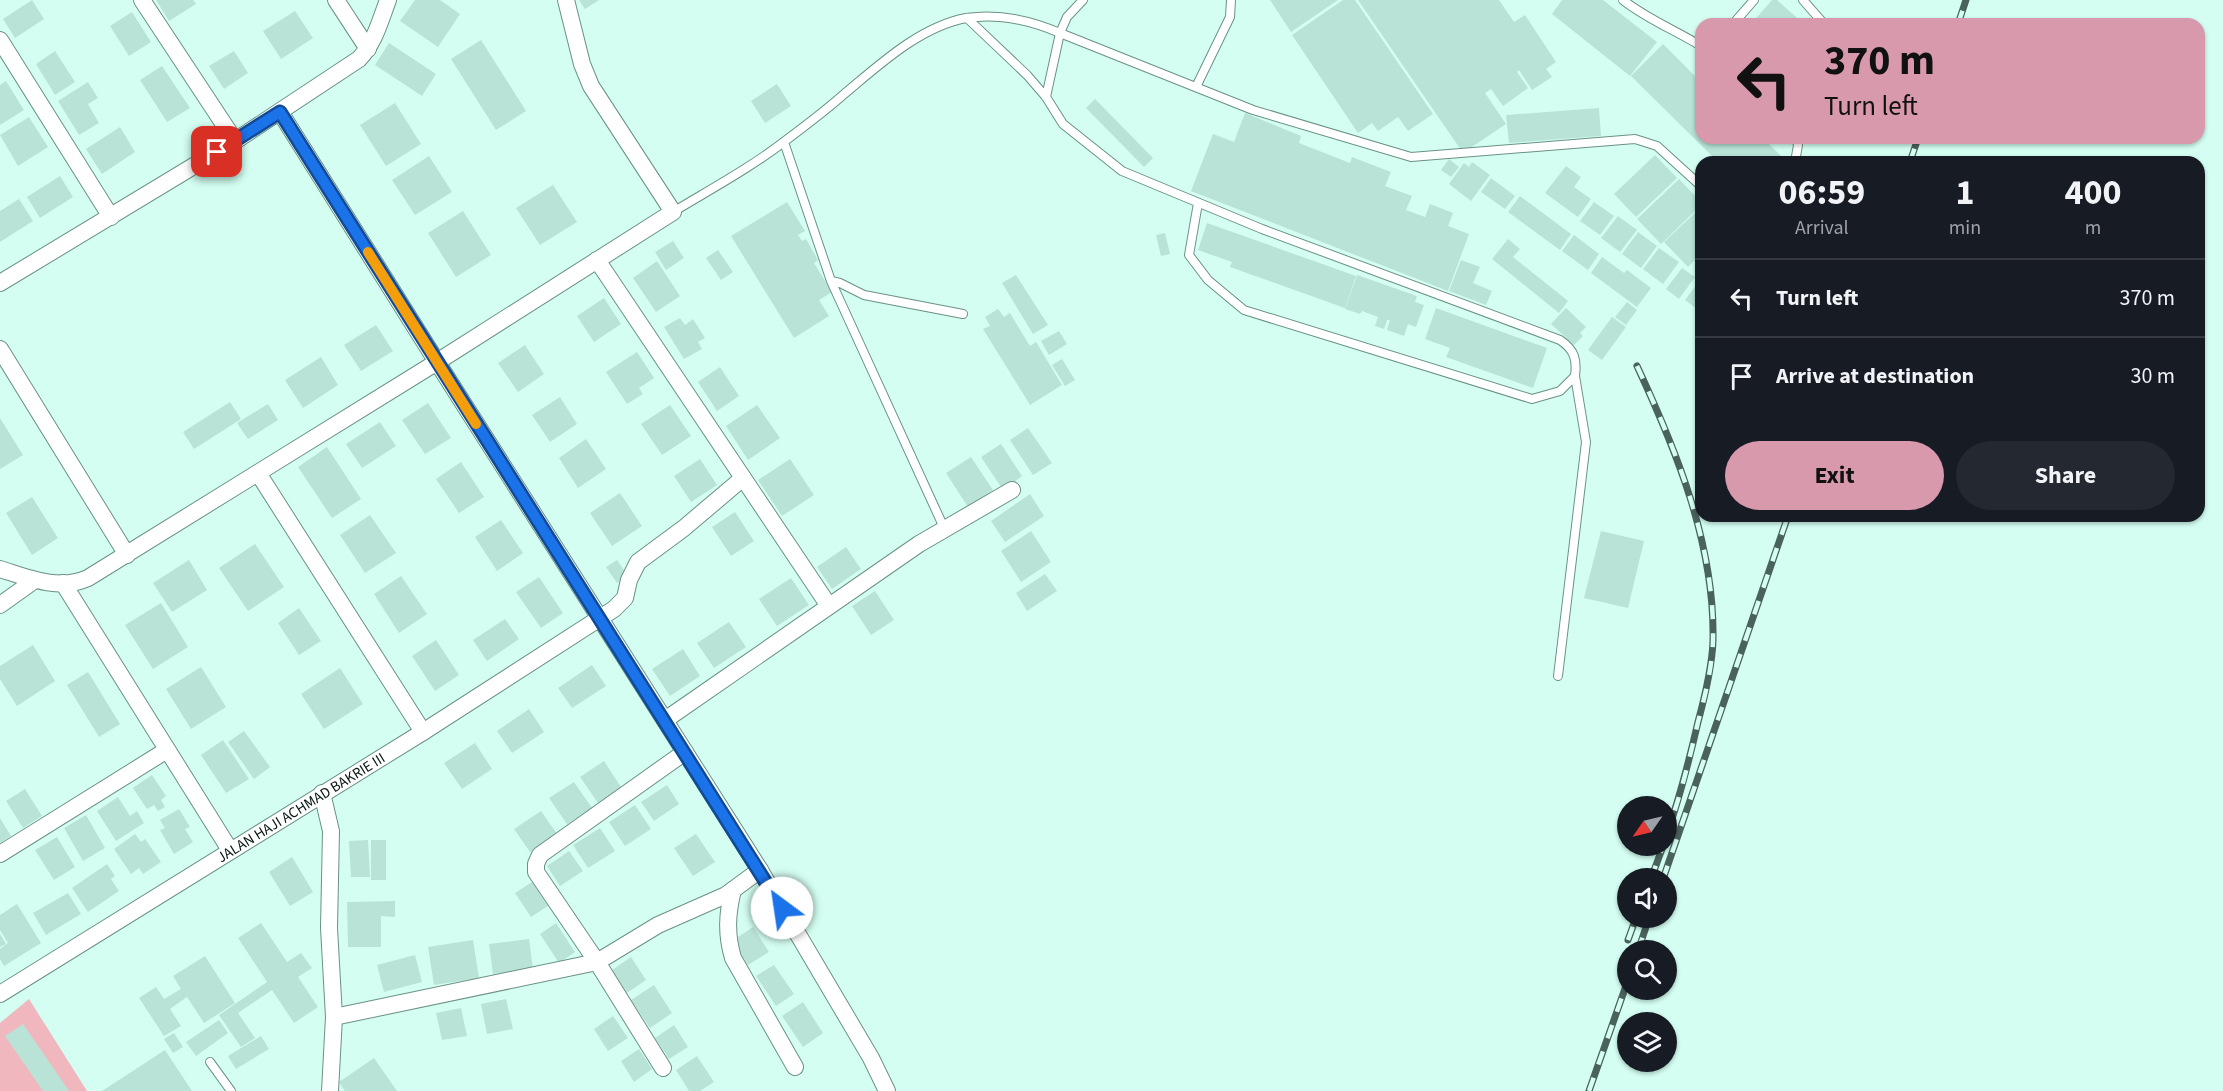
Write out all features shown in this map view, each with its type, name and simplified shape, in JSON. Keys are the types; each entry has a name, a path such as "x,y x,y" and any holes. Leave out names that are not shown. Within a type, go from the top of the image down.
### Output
{"street":[{"path":"142,0 235,141"},
{"path":"336,0 368,49"},
{"path":"0,283 235,141 346,68 368,49 388,0"},
{"path":"0,569 49,584 74,583 88,578 673,212 591,86 582,64 566,0"},
{"path":"0,40 111,217"},
{"path":"280,112 598,618 760,870 871,1058 887,1091"},
{"path":"597,260 829,606"},
{"path":"0,349 127,555"},
{"path":"258,473 423,732"},
{"name":"JALAN HAJI ACHMAD BAKRIE III","path":"0,994 423,732 614,609 625,598 629,580 638,562 684,528 743,478"},
{"path":"665,720 919,544 1012,490"},
{"path":"0,605 34,580"},
{"path":"63,584 230,850"},
{"path":"0,854 167,750"},
{"path":"663,1068 597,962 536,872 536,864 540,855 685,752"},
{"path":"322,794 332,831 329,928 334,1017 330,1091"},
{"path":"334,1017 597,962 658,925 712,902 760,870"},
{"path":"733,890 727,922 728,940 733,958 795,1067"}],"lane":[{"path":"1046,97 1060,33 1067,17 1083,0"},
{"path":"1196,87 1230,17 1231,0"},
{"path":"1623,0 1637,11 1695,42"},
{"path":"1738,18 1754,0"},
{"path":"1803,0 1819,18"},
{"path":"673,212 784,142 843,96 881,62 938,28 967,18 983,17 1036,23 1253,110 1411,158 1635,140 1657,146 1695,181"},
{"path":"967,18 1027,75 1046,97 1063,124 1122,171 1273,233 1560,340 1568,345 1575,355 1575,376 1586,442 1558,676"},
{"path":"784,142 831,282 945,530"},
{"path":"1198,203 1189,255 1208,280 1244,310 1532,399 1560,391 1575,376"},
{"path":"831,282 840,283 864,295 963,314"},
{"path":"210,1062 231,1091"}],"shaded area":[{"path":"29,999 87,1091 0,1091 0,1023"}],"building":[{"path":"32,0 44,19 15,38 3,19"},
{"path":"156,0 193,0 196,4 169,21"},
{"path":"415,0 440,0 460,14 438,47 400,21"},
{"path":"579,0 599,0 585,9"},
{"path":"1270,0 1338,0 1291,32"},
{"path":"1343,0 1355,0 1433,114 1408,131 1398,117 1378,131 1372,123 1358,133 1292,35"},
{"path":"1358,0 1499,0 1514,22 1525,15 1556,62 1546,69 1552,77 1532,90 1519,70 1517,72 1528,88 1503,106 1491,89 1485,93 1506,124 1463,153"},
{"path":"1562,0 1603,0 1657,42 1630,76 1552,14"},
{"path":"1772,0 1777,0 1797,18 1756,18"},
{"path":"295,11 313,38 281,59 263,31"},
{"path":"132,12 151,42 129,56 110,26"},
{"path":"481,40 526,111 496,130 451,59"},
{"path":"389,43 436,74 422,96 375,65"},
{"path":"1663,44 1695,76 1695,139 1631,76"},
{"path":"55,51 75,82 55,95 36,64"},
{"path":"234,51 248,73 224,89 209,66"},
{"path":"162,66 190,108 167,122 140,80"},
{"path":"6,81 24,110 0,125 0,85"},
{"path":"88,82 98,98 88,104 99,123 79,135 58,101"},
{"path":"777,84 791,106 765,123 751,101"},
{"path":"1095,99 1153,158 1144,167 1086,108"},
{"path":"395,103 421,144 386,166 360,125"},
{"path":"1599,108 1601,136 1509,143 1506,115"},
{"path":"1245,113 1301,136 1299,143 1350,163 1352,157 1391,172 1385,186 1412,196 1406,210 1425,217 1430,204 1453,213 1448,226 1469,234 1448,291 1191,191 1213,134 1234,142"},
{"path":"29,117 48,147 18,166 0,135"},
{"path":"120,127 135,152 102,174 86,149"},
{"path":"1700,144 1769,144 1781,156 1712,156"},
{"path":"1655,155 1677,178 1636,217 1614,194"},
{"path":"429,156 452,192 415,215 392,180"},
{"path":"1449,159 1459,167 1451,177 1441,170"},
{"path":"1472,162 1490,175 1471,201 1449,184 1464,163 1469,167"},
{"path":"1566,166 1581,177 1574,187 1591,199 1578,217 1545,193"},
{"path":"60,176 73,197 40,218 27,197"},
{"path":"1491,178 1515,196 1505,209 1481,192"},
{"path":"1679,179 1695,196 1695,211 1661,244 1637,219"},
{"path":"553,185 577,222 540,245 516,208"},
{"path":"1520,196 1571,234 1560,250 1508,212"},
{"path":"19,199 33,221 0,242 0,211"},
{"path":"787,202 805,231 798,235 802,241 806,239 818,260 814,263 832,292 819,300 829,316 794,338 731,236"},
{"path":"1594,202 1614,216 1600,235 1580,221"},
{"path":"463,211 491,255 456,277 428,233"},
{"path":"1695,213 1695,260 1688,267 1664,242"},
{"path":"1618,216 1637,230 1620,252 1601,238"},
{"path":"1207,223 1356,276 1345,308 1230,267 1232,262 1198,250"},
{"path":"1638,232 1657,246 1641,268 1622,254"},
{"path":"1165,233 1170,254 1161,256 1156,235"},
{"path":"1574,235 1599,254 1588,270 1562,251"},
{"path":"1508,239 1520,249 1513,257 1568,301 1559,313 1492,259"},
{"path":"673,241 684,258 666,270 655,252"},
{"path":"1659,248 1679,262 1663,284 1643,269"},
{"path":"718,250 733,272 721,280 706,258"},
{"path":"1602,257 1624,273 1627,270 1651,288 1637,307 1591,273"},
{"path":"1461,260 1480,267 1473,283 1492,291 1486,305 1449,291"},
{"path":"657,261 680,296 656,312 633,278"},
{"path":"1682,268 1695,277 1679,299 1666,289"},
{"path":"1016,275 1048,325 1033,334 1002,283"},
{"path":"1357,275 1417,296 1415,302 1424,305 1416,327 1408,324 1404,336 1387,330 1390,320 1387,320 1384,329 1375,326 1378,317 1362,311 1360,314 1345,309"},
{"path":"1695,287 1695,308 1685,300"},
{"path":"604,298 621,324 594,342 577,316"},
{"path":"1627,302 1637,310 1626,325 1615,317"},
{"path":"1436,308 1547,348 1533,388 1446,357 1450,348 1425,339"},
{"path":"1566,308 1586,327 1580,333 1583,336 1574,345 1551,324"},
{"path":"998,309 1004,317 1010,313 1030,346 1036,342 1062,385 1030,405 983,329 990,326 985,317"},
{"path":"1612,317 1626,327 1602,360 1588,350"},
{"path":"680,318 685,325 693,319 705,338 698,342 702,349 684,359 664,327"},
{"path":"376,325 393,351 361,371 344,345"},
{"path":"1059,331 1067,344 1049,355 1041,341"},
{"path":"525,345 544,374 518,392 498,363"},
{"path":"637,352 654,378 639,388 643,394 627,404 606,372"},
{"path":"321,357 338,385 303,408 285,380"},
{"path":"1062,359 1075,380 1065,386 1052,365"},
{"path":"720,367 739,396 717,411 698,382"},
{"path":"560,397 577,424 550,442 532,415"},
{"path":"230,402 241,419 194,449 183,432"},
{"path":"428,403 451,438 425,454 402,420"},
{"path":"268,404 278,420 248,439 237,423"},
{"path":"670,405 691,436 662,455 641,424"},
{"path":"757,405 780,438 748,460 726,426"},
{"path":"0,418 23,455 0,469"},
{"path":"380,422 396,446 362,468 346,444"},
{"path":"1028,428 1052,463 1033,475 1010,440"},
{"path":"586,439 606,469 578,488 559,458"},
{"path":"1001,444 1022,476 1003,490 981,457"},
{"path":"327,447 361,499 332,518 298,467"},
{"path":"971,457 993,490 968,507 946,473"},
{"path":"700,459 717,485 691,502 674,476"},
{"path":"790,459 814,495 782,516 758,480"},
{"path":"461,462 484,497 459,513 436,479"},
{"path":"620,493 642,526 612,546 590,513"},
{"path":"1030,494 1044,516 1005,542 991,521"},
{"path":"32,497 58,538 32,555 6,513"},
{"path":"735,512 754,541 731,556 712,527"},
{"path":"370,515 396,553 365,573 340,535"},
{"path":"501,520 523,553 497,571 475,537"},
{"path":"1031,531 1051,562 1021,582 1001,551"},
{"path":"1601,531 1644,541 1628,608 1584,598"},
{"path":"255,544 284,587 248,611 219,568"},
{"path":"846,547 861,569 832,589 817,567"},
{"path":"189,560 207,590 172,612 153,583"},
{"path":"617,560 628,576 617,583 606,567"},
{"path":"1045,574 1057,591 1027,611 1016,593"},
{"path":"401,576 427,614 399,633 374,594"},
{"path":"539,577 563,613 541,628 516,592"},
{"path":"791,578 809,605 777,626 759,599"},
{"path":"875,591 894,620 871,635 852,606"},
{"path":"161,603 188,647 153,669 125,625"},
{"path":"299,608 321,641 299,655 278,623"},
{"path":"505,619 519,639 487,661 473,640"},
{"path":"729,622 746,647 714,668 697,643"},
{"path":"436,640 459,675 435,691 412,656"},
{"path":"33,645 55,681 17,706 0,679 0,666"},
{"path":"683,649 700,676 670,696 652,669"},
{"path":"592,665 606,686 572,708 558,688"},
{"path":"201,667 226,707 191,729 166,689"},
{"path":"340,668 363,704 324,729 301,694"},
{"path":"88,672 120,724 99,737 67,685"},
{"path":"529,709 544,732 512,753 497,731"},
{"path":"244,731 270,767 254,779 228,742"},
{"path":"223,740 249,779 226,793 201,755"},
{"path":"475,743 492,769 462,789 444,763"},
{"path":"604,761 621,787 598,803 580,777"},
{"path":"152,775 166,796 161,800 165,807 158,811 154,805 147,809 133,788"},
{"path":"574,782 592,808 567,824 549,798"},
{"path":"667,785 679,804 654,821 641,802"},
{"path":"25,789 42,816 23,828 6,801"},
{"path":"118,797 130,816 137,811 144,823 116,841 97,811"},
{"path":"635,805 651,829 625,846 609,822"},
{"path":"179,809 190,827 185,829 193,842 174,854 160,830 165,828 160,820"},
{"path":"541,811 557,834 530,852 514,829"},
{"path":"86,815 105,848 83,861 64,828"},
{"path":"0,818 11,836 0,843"},
{"path":"600,828 615,851 588,868 573,845"},
{"path":"135,834 141,842 145,839 161,862 143,874 139,868 131,874 114,849"},
{"path":"696,834 715,862 693,876 674,848"},
{"path":"57,837 75,867 54,880 35,850"},
{"path":"368,840 370,877 351,877 349,841"},
{"path":"371,840 386,840 386,880 371,880"},
{"path":"569,851 583,871 560,886 547,866"},
{"path":"292,857 313,892 290,906 269,872"},
{"path":"107,864 115,876 111,879 119,891 88,912 72,888"},
{"path":"532,882 548,906 531,917 515,893"},
{"path":"68,893 81,914 46,935 33,913"},
{"path":"395,901 395,917 381,916 381,947 348,947 347,902"},
{"path":"17,904 41,943 4,966 0,959 0,949 8,943 0,930 0,915"},
{"path":"261,923 287,962 301,953 312,968 298,977 318,1007 294,1023 272,990 238,1013 255,1038 241,1047 219,1015 267,982 238,938"},
{"path":"556,923 575,952 559,963 540,934"},
{"path":"753,927 769,952 748,965 732,941"},
{"path":"0,934 6,944 0,947"},
{"path":"529,939 533,969 493,974 489,944"},
{"path":"473,940 479,978 434,985 428,947"},
{"path":"415,955 422,982 384,992 377,965"},
{"path":"205,956 235,1003 204,1023 187,997 170,1009 181,1026 164,1036 139,998 156,987 164,999 181,989 173,976"},
{"path":"631,957 646,980 627,993 612,970"},
{"path":"774,965 794,994 776,1006 756,976"},
{"path":"654,985 672,1013 650,1028 631,1000"},
{"path":"506,999 513,1029 487,1034 481,1004"},
{"path":"803,1002 823,1033 803,1047 782,1016"},
{"path":"461,1008 467,1036 442,1040 436,1013"},
{"path":"613,1016 628,1038 608,1051 594,1029"},
{"path":"219,1020 228,1033 196,1056 186,1042"},
{"path":"23,1024 69,1091 43,1091 5,1036"},
{"path":"674,1025 688,1047 669,1059 655,1038"},
{"path":"174,1033 183,1047 173,1053 164,1039"},
{"path":"261,1036 269,1049 236,1069 228,1056"},
{"path":"639,1049 652,1069 634,1082 621,1061"},
{"path":"165,1050 192,1091 102,1091"},
{"path":"697,1056 714,1082 700,1091 689,1091 676,1070"},
{"path":"374,1058 397,1091 345,1091 339,1082"}],"railway":[{"path":"1960,18 1966,0"},
{"path":"1912,156 1916,144"},
{"path":"1637,366 1679,465 1695,515"},
{"path":"1677,804 1708,682 1713,641 1708,570 1697,522"},
{"path":"1667,868 1786,522"},
{"path":"1655,868 1659,856"},
{"path":"1628,940 1632,928"},
{"path":"1642,940 1646,928"},
{"path":"1589,1091 1621,1000"}],"slow traffic":[{"path":"368,252 476,424"}],"route":[{"path":"217,152 280,112 782,908"}]}
